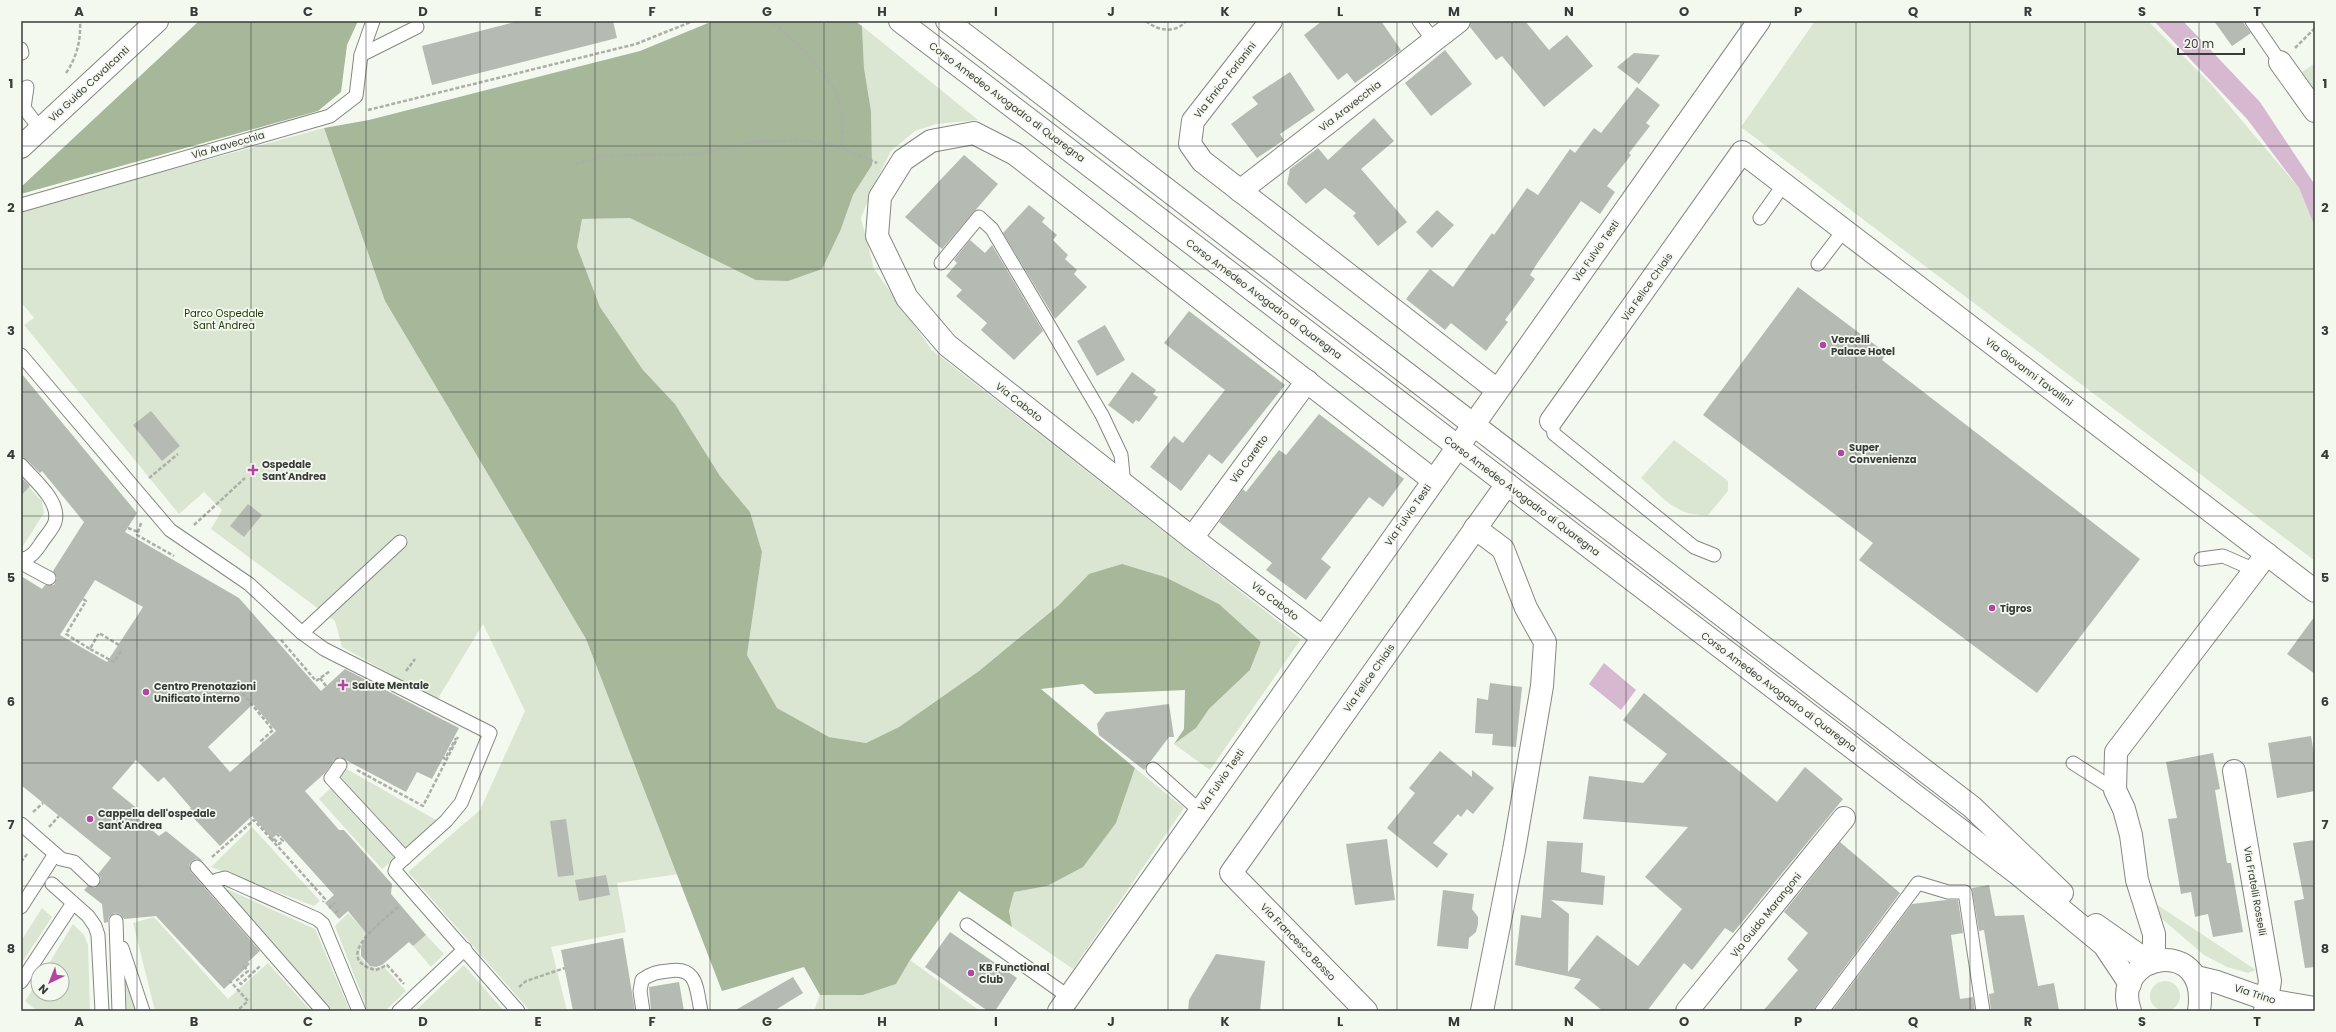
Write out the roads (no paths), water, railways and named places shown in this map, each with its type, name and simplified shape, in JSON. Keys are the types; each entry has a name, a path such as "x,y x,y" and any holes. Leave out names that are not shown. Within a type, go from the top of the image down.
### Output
{"street":[{"name":"Via Guido Cavalcanti","path":"21,146 156,21"},
{"name":"Corso Amedeo Avogadro di Quaregna","path":"900,21 2018,874 2104,945 2127,1001"},
{"path":"947,21 1972,807 2091,922 2152,962"},
{"name":"Via Enrico Forlanini","path":"1240,191 1202,161 1190,144 1193,121 1271,21"},
{"name":"Via Aravecchia","path":"1240,191 1459,21"},
{"name":"Via Fulvio Testi","path":"1064,1004 1457,446 1759,21"},
{"path":"2280,62 2315,111"},
{"name":"Via Caboto","path":"1307,380 1015,154 974,133 930,140 903,160 880,197 877,236 907,298 947,345 1192,538 1322,637"},
{"name":"Via Giovanni Tavallini","path":"1742,152 1844,230 2261,562 2315,590"},
{"name":"Via Felice Chiais","path":"1551,421 1742,152"},
{"path":"1240,191 1498,390"},
{"path":"1307,380 1433,480"},
{"name":"Via Caretto","path":"1192,538 1307,380"},
{"name":"Via Felice Chiais","path":"1231,873 1506,484"},
{"path":"1475,528 1503,549 1526,608 1545,642 1542,686 1514,850 1482,1011"},
{"path":"2152,962 2154,934 2137,880 2131,835 2124,809 2115,790 2116,752 2261,562"},
{"name":"Via Fratelli Rosselli","path":"2234,771 2270,981 2266,1005"},
{"name":"Via Guido Marangoni","path":"1687,1011 1844,818"},
{"name":"Via Francesco Bosso","path":"1231,873 1366,1011"},
{"path":"2127,1001 2141,968 2152,962 2167,960 2179,962 2196,977 2202,994 2199,1011"},
{"name":"Via Trino","path":"2196,977 2217,982 2266,1005 2315,1008"}],"lane":[{"name":"Via Aravecchia","path":"21,205 330,116 356,96 360,55 373,21"},
{"path":"1419,21 1434,41"},
{"path":"2252,21 2280,62"},
{"path":"360,55 416,27"},
{"path":"21,49 22,53"},
{"path":"27,86 23,105 40,129"},
{"path":"1760,218 1784,184"},
{"path":"941,263 979,217 992,228 1102,415 1121,455 1123,475 1121,482"},
{"path":"1818,264 1844,230"},
{"path":"21,355 170,530 249,584 302,633 324,649 490,733 462,803 446,821 397,865 395,871 518,1011"},
{"path":"1551,421 1554,434 1694,546 1714,555"},
{"path":"21,465 48,498 55,510 55,522 35,553 25,559 21,558"},
{"path":"302,633 400,542"},
{"path":"2201,559 2223,556 2261,562"},
{"path":"21,563 49,578"},
{"path":"2073,763 2115,790"},
{"path":"340,765 331,778 405,858"},
{"path":"1153,769 1200,811"},
{"path":"21,824 61,859 74,862 93,880"},
{"path":"21,907 55,854"},
{"path":"198,868 323,1011"},
{"path":"212,884 217,880 225,878 323,924 359,1011"},
{"path":"1822,1011 1918,883 1948,892 1965,892 1983,1011"},
{"path":"52,884 95,926 98,935 102,1011"},
{"path":"21,982 73,903"},
{"path":"116,921 118,935 119,1011"},
{"path":"967,925 1064,1004"},
{"path":"118,935 143,1011"},
{"path":"399,1011 465,949"},
{"path":"643,1011 640,991 642,980 650,973 680,969 689,973 695,982 701,1011"}],"place":[{"name":"Vercelli Palace Hotel","path":"1823,345"},
{"name":"Super Convenienza","path":"1841,453"},
{"name":"Ospedale Sant'Andrea","path":"253,470"},
{"name":"Tigros","path":"1992,608"},
{"name":"Salute Mentale","path":"343,685"},
{"name":"Centro Prenotazioni Unificato interno","path":"146,692"},
{"name":"Cappella dell'ospedale Sant'Andrea","path":"90,819"},
{"name":"KB Functional Club","path":"971,973"}],"park label":[{"name":"Parco Ospedale Sant Andrea","path":"224,318"}]}
